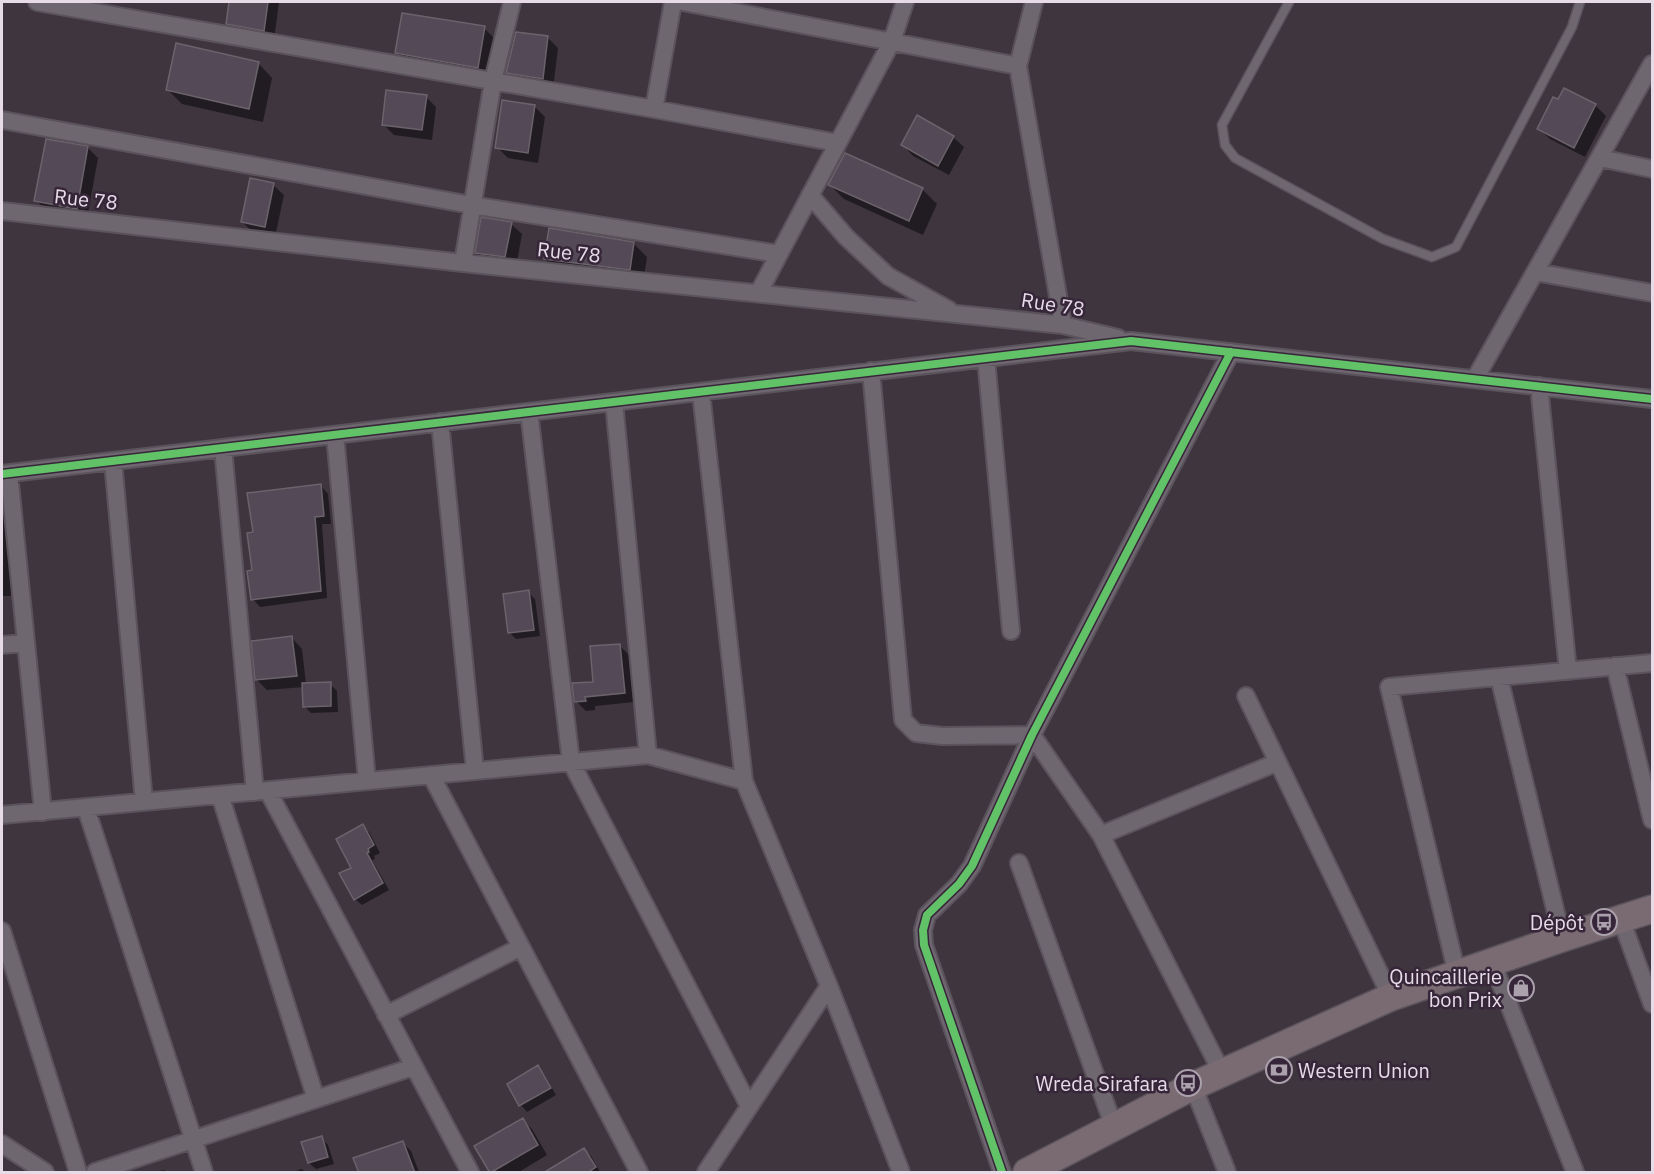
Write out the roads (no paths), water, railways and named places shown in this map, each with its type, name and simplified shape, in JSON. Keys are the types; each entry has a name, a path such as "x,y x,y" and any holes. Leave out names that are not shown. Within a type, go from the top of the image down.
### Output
{"main road":[{"path":"1027,1173 1193,1086 1391,997 1653,909"}],"street":[{"path":"37,2 838,143"},
{"path":"463,262 493,81 512,2"},
{"path":"654,109 673,2"},
{"path":"684,2 1018,66"},
{"path":"759,292 892,41 904,2"},
{"path":"1034,2 1018,66 1063,325"},
{"path":"1029,21 1040,2"},
{"path":"1475,379 1653,64"},
{"path":"2,120 471,205 779,254"},
{"path":"1599,158 1653,170"},
{"path":"810,195 846,237 888,276 955,313"},
{"name":"Rue 78","path":"2,211 1063,325 1131,340"},
{"path":"1535,272 1653,293"},
{"path":"43,812 26,643 5,474 1131,340 1653,399"},
{"path":"1002,1173 924,945 923,930 927,915 959,884 972,866 1032,735 1231,352"},
{"path":"986,358 1011,631"},
{"path":"871,371 903,720 915,733 1032,735"},
{"path":"1539,386 1568,671"},
{"path":"701,392 744,781 829,986 901,1173"},
{"path":"614,402 648,755"},
{"path":"530,412 571,762 749,1106"},
{"path":"440,423 475,771"},
{"path":"335,435 367,781"},
{"path":"223,448 261,791 386,1015 465,1171"},
{"path":"113,461 144,802"},
{"path":"2,645 26,643"},
{"path":"1457,974 1389,687 1653,663"},
{"path":"1615,666 1653,820"},
{"path":"1499,677 1562,938"},
{"path":"1246,696 1391,997"},
{"path":"1032,735 1101,835 1222,1073"},
{"path":"2,815 648,755 744,781"},
{"path":"1101,835 1278,762"},
{"path":"431,776 639,1173"},
{"path":"220,795 316,1099"},
{"path":"86,808 204,1173"},
{"path":"1019,862 1114,1127"},
{"path":"1621,919 1653,1004"},
{"path":"2,930 78,1173"},
{"path":"386,1015 521,947"},
{"path":"1492,962 1575,1173"},
{"path":"706,1173 829,986"},
{"path":"95,1173 413,1067"},
{"path":"1193,1086 1227,1173"},
{"path":"2,1144 45,1173"}],"lane":[{"path":"1289,2 1222,125 1225,145 1235,158 1364,229 1383,239 1431,257 1456,247 1572,27 1580,2"}],"place":[{"name":"Dépôt","path":"1604,922"},
{"name":"Quincaillerie bon Prix","path":"1521,988"},
{"name":"Western Union","path":"1279,1070"},
{"name":"Wreda Sirafara","path":"1188,1083"}]}
